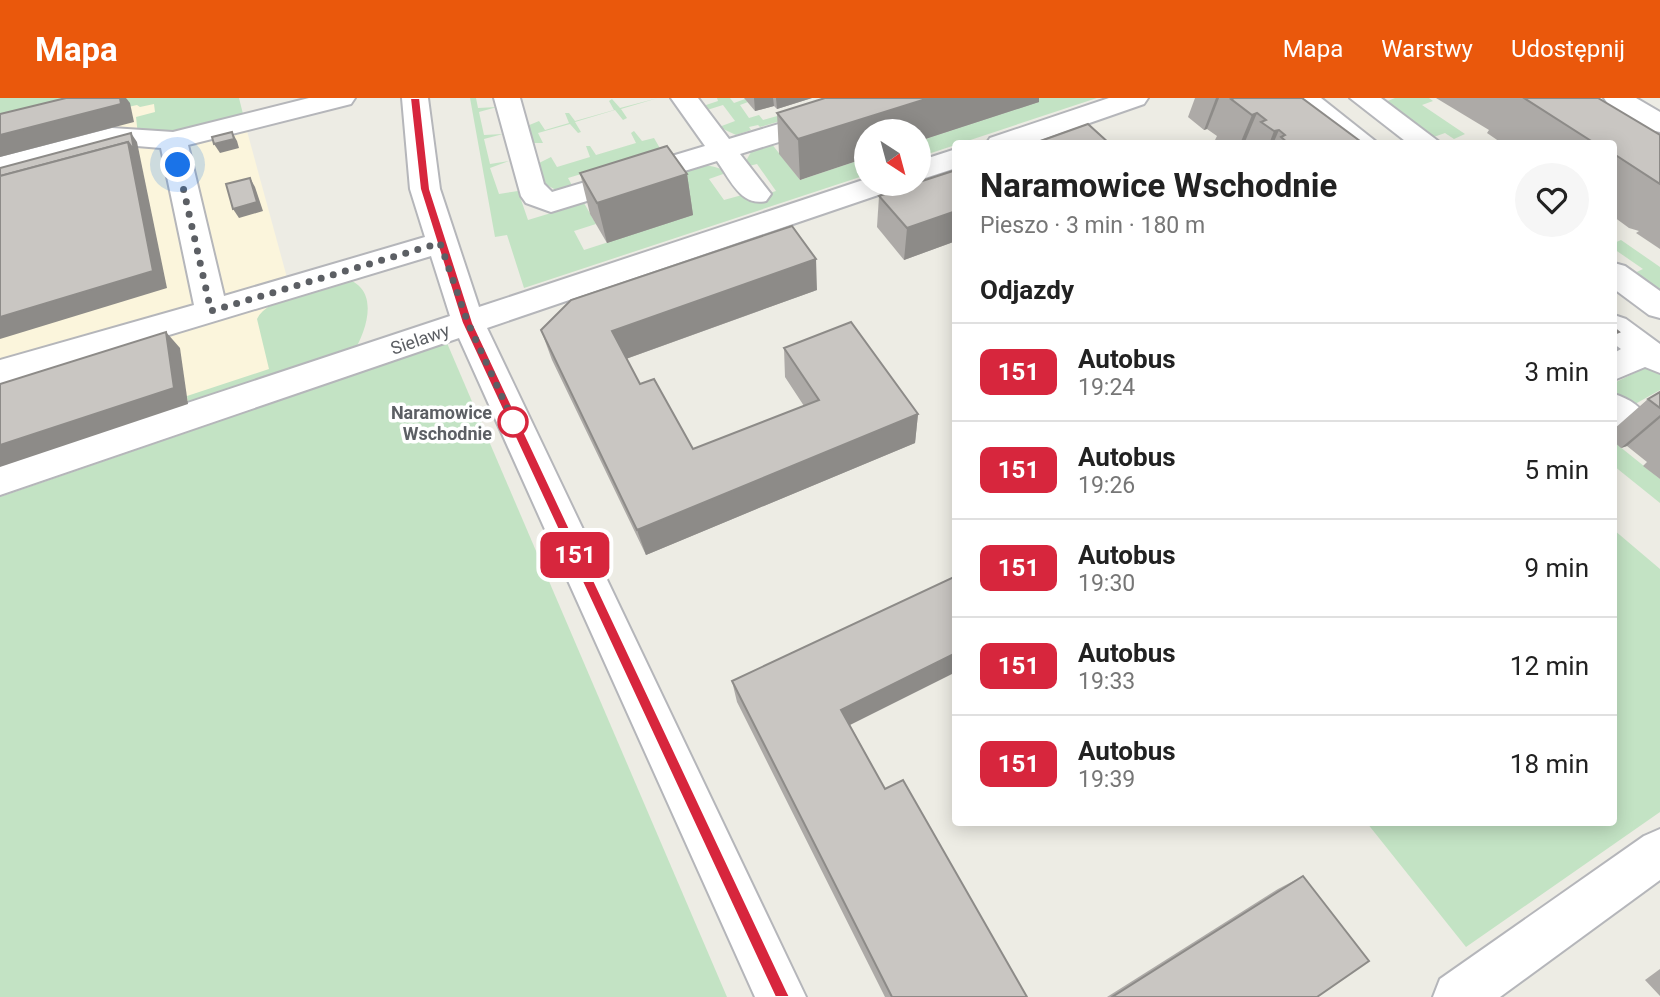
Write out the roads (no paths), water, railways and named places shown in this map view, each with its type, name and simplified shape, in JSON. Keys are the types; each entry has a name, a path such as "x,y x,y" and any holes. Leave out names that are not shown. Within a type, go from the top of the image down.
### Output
{"street":[{"path":"139,151 342,98"},
{"path":"415,98 425,189 440,243 468,323 781,997"},
{"path":"507,98 530,184 542,200 563,200 893,98"},
{"path":"684,98 756,194"},
{"path":"1012,140 1135,98"},
{"path":"1304,98 1360,140"},
{"path":"1366,98 1423,140"},
{"path":"1617,98 1660,124"},
{"path":"0,166 112,136 173,140"},
{"path":"173,140 211,311"},
{"path":"931,167 952,159"},
{"name":"Sielawy","path":"0,480 854,193"},
{"path":"0,373 440,243"},
{"path":"1617,276 1660,307"},
{"path":"1617,329 1653,356"},
{"path":"1617,367 1653,356"},
{"path":"1458,997 1660,852"}],"place":[{"name":"Naramowice Wschodnie","path":"513,422"}]}
